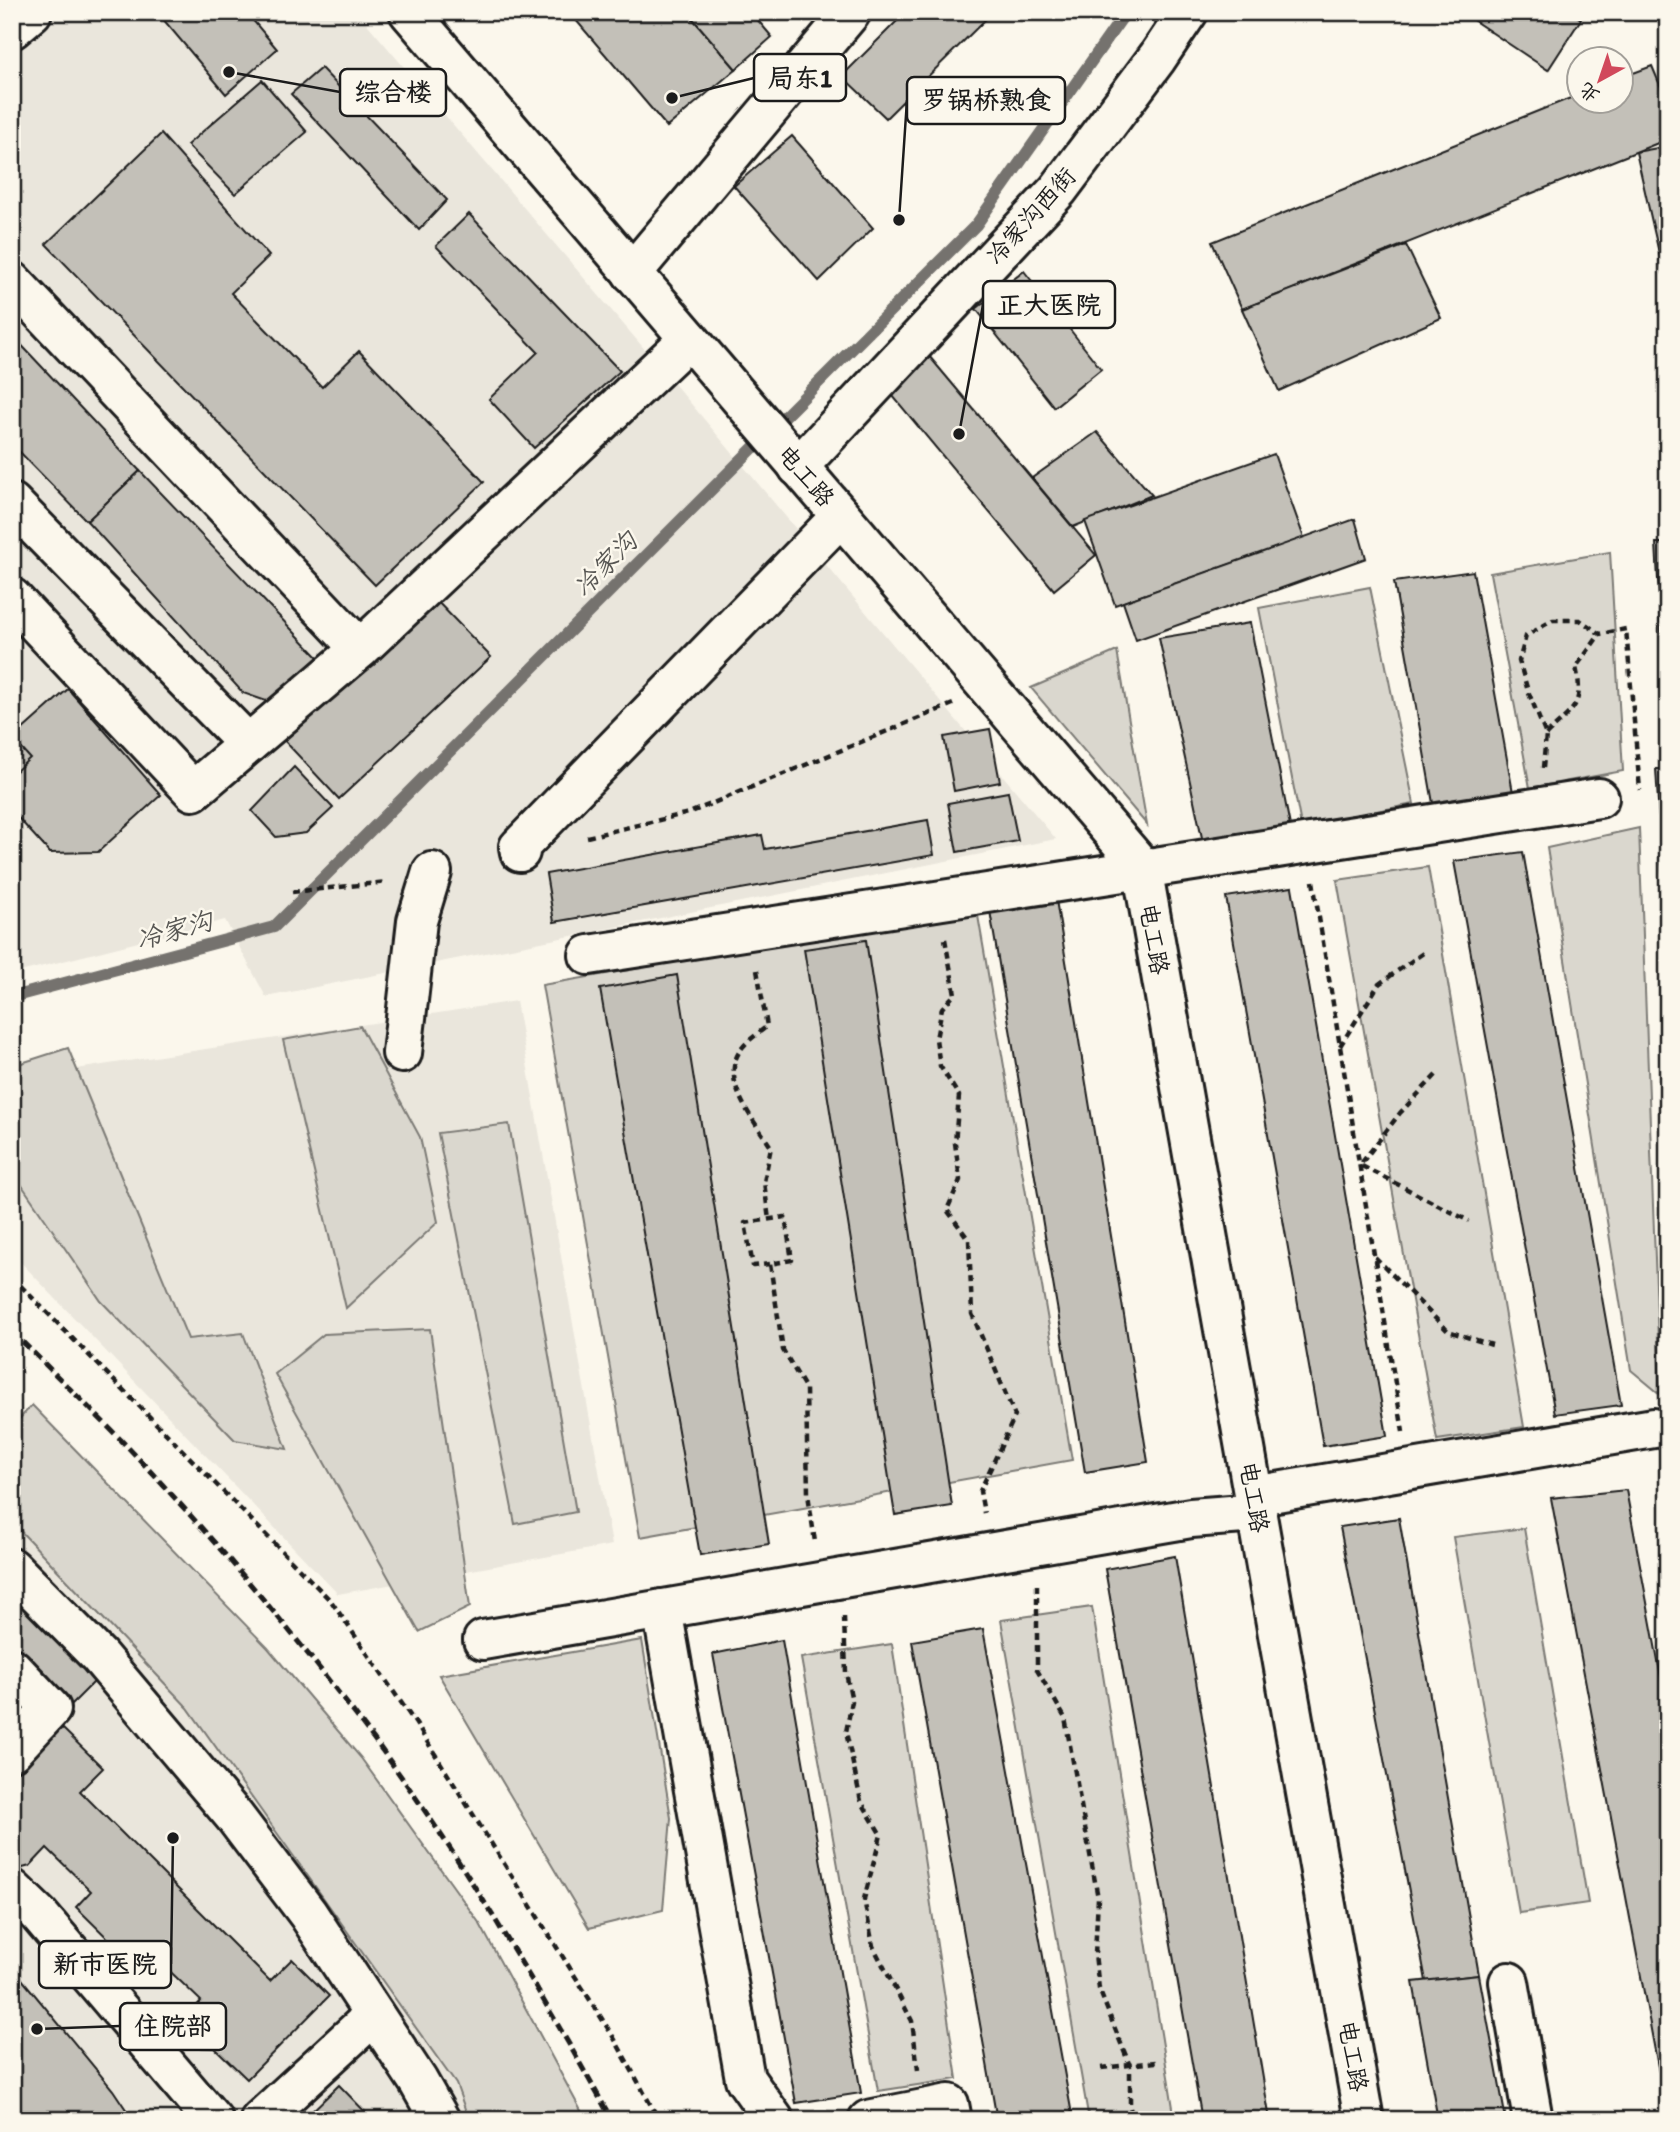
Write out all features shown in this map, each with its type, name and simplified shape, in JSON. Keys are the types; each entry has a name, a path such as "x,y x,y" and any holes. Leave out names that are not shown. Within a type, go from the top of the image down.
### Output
{"street":[{"path":"12,29 32,12"},
{"name":"电工路","path":"409,12 1142,867 1364,2120"},
{"path":"632,273 851,12"},
{"name":"冷家沟西街","path":"798,467 1058,190 1188,12"},
{"path":"12,281 360,649"},
{"path":"12,598 193,791 360,649 689,339"},
{"path":"12,503 248,744"},
{"path":"520,852 519,847 841,516"},
{"path":"589,955 1599,798"},
{"path":"402,1053 417,921 432,872"},
{"path":"483,1640 1191,1518 1654,1428"},
{"path":"12,1568 99,1656 234,1816 308,1913 418,2081 440,2120"},
{"path":"662,1609 745,2079 774,2120"},
{"path":"12,1668 51,1709 12,1751"},
{"path":"12,1889 39,1915 213,2120"},
{"path":"1509,1982 1533,2120"},
{"path":"260,2120 374,2015"},
{"path":"868,2120 940,2114"}],"path":[{"path":"1540,807 1546,735 1519,661 1526,636 1553,620 1580,620 1601,634"},
{"path":"1546,735 1578,703 1580,685 1576,667 1601,634 1626,629 1640,790 1599,798"},
{"path":"585,837 689,813 989,689"},
{"path":"1307,842 1404,1436"},
{"path":"292,891 389,881 432,872"},
{"path":"938,900 955,994 942,1008 936,1039 940,1066 959,1096 955,1143 961,1180 947,1210 969,1240 972,1314 1015,1416 981,1490 990,1552"},
{"path":"750,929 767,1026 741,1049 733,1069 737,1092 771,1147 764,1182 769,1220"},
{"path":"1340,1047 1379,984 1423,953"},
{"path":"1360,1165 1400,1113 1436,1075"},
{"path":"1360,1165 1469,1221"},
{"path":"785,1217 792,1260 770,1264 753,1266 746,1223 785,1217"},
{"path":"1375,1256 1448,1331 1492,1345"},
{"path":"770,1264 783,1350 806,1389 808,1494 832,1580 852,1700 846,1732 861,1801 881,1835 864,1899 873,1946 912,2021 916,2063 940,2114"},
{"path":"12,1277 331,1601 416,1724 600,2014 659,2120"},
{"path":"1038,1544 1037,1670 1065,1718 1098,1898 1095,1954 1099,1989 1130,2066 1130,2108 1133,2120"},
{"path":"1101,2068 1156,2062"}],"shaded area":[{"path":"12,12 357,12 682,393 1056,839 266,997 225,920 12,974"},
{"path":"1610,552 1623,771 1530,788 1490,573"},
{"path":"1370,587 1414,804 1301,825 1259,608"},
{"path":"1117,651 1147,825 1031,688"},
{"path":"1639,828 1660,1394 1631,1370 1547,848"},
{"path":"1428,867 1524,1427 1437,1440 1337,880"},
{"path":"977,910 1072,1460 640,1537 542,985"},
{"path":"516,1001 612,1545 338,1594 12,1253 12,1079"},
{"path":"360,1026 420,1137 438,1222 346,1308 283,1040"},
{"path":"68,1048 188,1339 243,1333 287,1449 235,1440 101,1301 12,1171 12,1066"},
{"path":"509,1124 576,1512 515,1524 438,1133"},
{"path":"430,1329 470,1607 419,1632 275,1374 324,1334"},
{"path":"32,1405 268,1648 361,1758 480,1924 586,2120 469,2120 456,2084 188,1708 12,1522 12,1427"},
{"path":"12,1437 500,2120 12,2120"},
{"path":"1524,1528 1588,1903 1519,1913 1453,1537"},
{"path":"1092,1607 1175,2120 1089,2120 1001,1620"},
{"path":"642,1640 671,1818 663,1910 589,1928 439,1675"},
{"path":"892,1644 957,2079 878,2091 801,1658"}],"building":[{"path":"157,12 246,12 277,49 226,94"},
{"path":"569,12 687,12 736,69 667,127"},
{"path":"687,12 751,12 772,37 736,69"},
{"path":"906,12 993,12 886,118 842,76"},
{"path":"1461,12 1571,12 1581,19 1548,70"},
{"path":"1652,66 1668,104 1668,139 1242,309 1212,242 1564,101 1564,116 1634,116 1634,73"},
{"path":"321,68 447,200 419,230 291,94"},
{"path":"262,80 307,132 235,194 187,145"},
{"path":"161,134 269,256 231,293 322,387 359,351 484,482 375,585 46,244"},
{"path":"792,136 873,228 819,281 734,186"},
{"path":"1668,146 1668,287 1667,288 1636,152"},
{"path":"469,214 620,371 534,448 489,399 538,352 436,246"},
{"path":"1406,245 1441,318 1279,391 1242,309"},
{"path":"1024,271 1101,369 1054,407 976,309"},
{"path":"12,335 140,471 87,521 12,444"},
{"path":"929,356 1096,555 1054,590 887,389"},
{"path":"1097,432 1152,495 1073,527 1032,478"},
{"path":"1274,454 1304,538 1115,605 1085,521"},
{"path":"140,471 318,657 269,702 243,693 87,521"},
{"path":"1355,519 1366,558 1136,640 1123,602"},
{"path":"1656,543 1668,543 1668,763"},
{"path":"1473,571 1514,798 1434,809 1394,582"},
{"path":"432,596 491,657 339,799 281,737"},
{"path":"1250,623 1291,831 1204,847 1159,638"},
{"path":"68,689 161,795 98,852 50,853 12,811 12,739"},
{"path":"990,729 1000,782 954,791 944,737"},
{"path":"12,738 30,758 12,775"},
{"path":"294,767 333,808 306,833 276,837 252,811"},
{"path":"1656,769 1668,769 1668,965"},
{"path":"1008,792 1018,841 957,852 948,803"},
{"path":"928,820 934,855 554,922 546,874 762,835 765,849"},
{"path":"1523,852 1621,1405 1555,1414 1454,861"},
{"path":"1292,887 1387,1436 1323,1446 1226,897"},
{"path":"1055,894 1148,1462 1085,1472 989,905"},
{"path":"866,940 952,1506 895,1515 804,949"},
{"path":"677,975 769,1544 700,1555 600,989"},
{"path":"1626,1490 1668,1715 1668,2120 1551,1498"},
{"path":"1399,1518 1479,1975 1426,1981 1340,1527"},
{"path":"1175,1556 1270,2120 1202,2120 1105,1569"},
{"path":"12,1583 103,1673 68,1708 12,1652"},
{"path":"983,1629 1073,2120 997,2120 912,1641"},
{"path":"782,1640 861,2093 796,2103 713,1654"},
{"path":"60,1726 103,1768 80,1791 270,1981 292,1959 329,1996 247,2079 215,2048 194,2047 184,2039 183,2027 187,2017 201,2001 155,1957 141,1971 76,1907 91,1891 47,1848 30,1866 19,1869 12,1865 12,1773"},
{"path":"12,1967 113,2090 133,2120 12,2120"},
{"path":"1479,1975 1506,2120 1438,2120 1413,1982"},
{"path":"339,2085 373,2120 303,2120"}],"waterway":[{"name":"冷家沟","path":"12,997 274,927 976,225 1126,12"}],"railway":[{"path":"12,1331 123,1443 198,1524 283,1623 364,1726 464,1870 612,2120"}],"place":[{"name":"综合楼","path":"229,72"},
{"name":"局东1","path":"672,98"},
{"name":"罗锅桥熟食","path":"899,220"},
{"name":"正大医院","path":"959,434"},
{"name":"新市医院","path":"173,1838"},
{"name":"住院部","path":"37,2029"}]}
